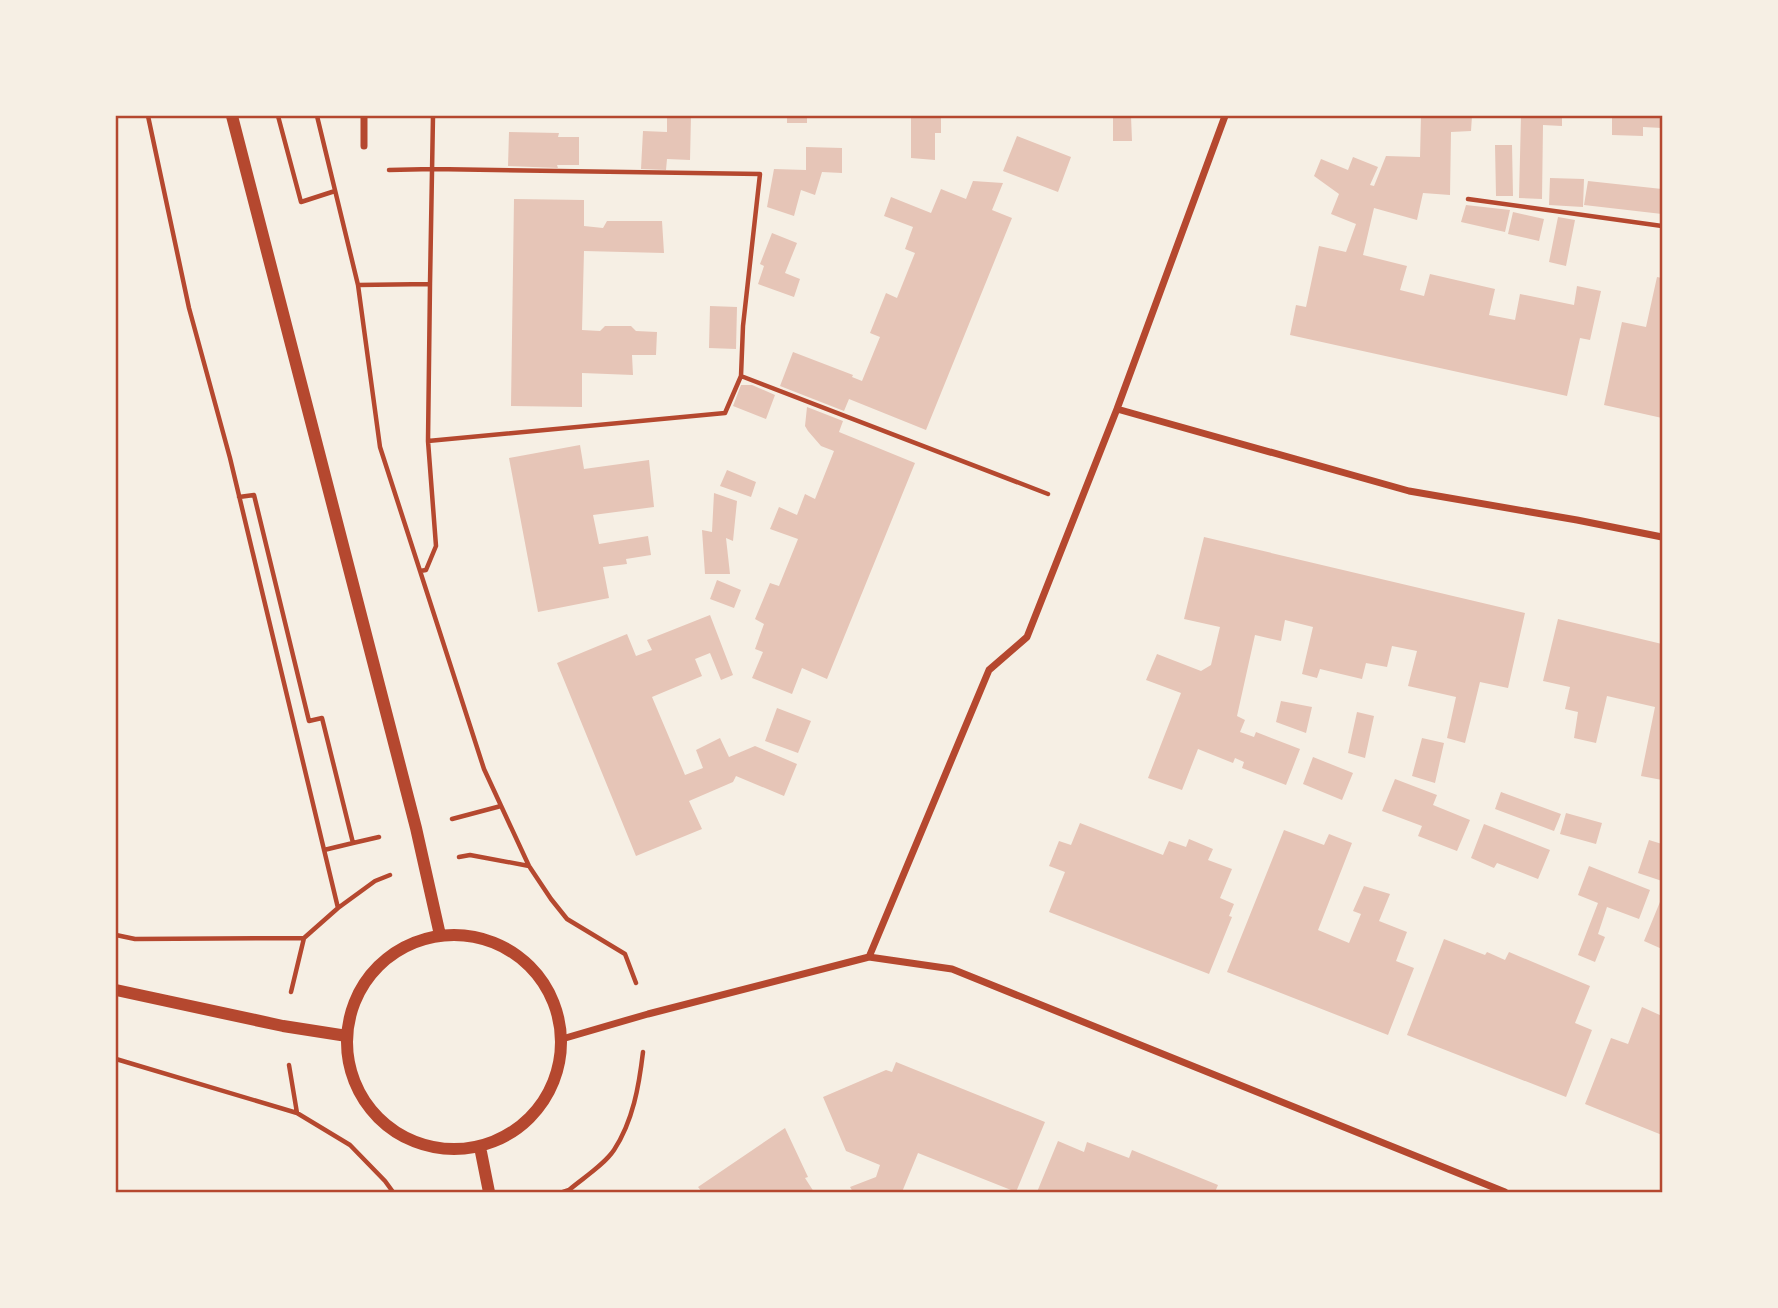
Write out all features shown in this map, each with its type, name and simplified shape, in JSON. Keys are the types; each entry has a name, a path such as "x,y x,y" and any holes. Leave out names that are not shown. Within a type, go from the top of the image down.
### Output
{"street":[{"path":"232,116 416,828 440,935"},
{"path":"364,116 364,146"},
{"path":"869,957 989,670 1027,637 1117,408 1225,116"},
{"path":"1117,408 1409,491 1662,537"},
{"path":"440,935 476,936 509,949 536,972 555,1004 562,1039 556,1074 540,1107 513,1132 480,1147 446,1149 414,1142 386,1124 363,1099 350,1069 347,1036 355,1000 375,969 405,946 440,935"},
{"path":"562,1039 869,957 952,969 1505,1192"},
{"path":"116,990 283,1026 347,1036"},
{"path":"480,1147 489,1192"}],"path":[{"path":"116,935 135,940 304,938 338,908 239,497 190,308 148,116"},
{"path":"278,116 301,202 335,191"},
{"path":"317,116 358,285 380,447 484,769 528,866 567,919 625,954 648,1014 640,1077 632,1112 613,1152 570,1191 563,1192"},
{"path":"420,571 426,570 436,545 428,441 433,116"},
{"path":"364,146 377,171 433,169 760,174 743,326 741,376 725,413 428,441"},
{"path":"1468,199 1662,226"},
{"path":"358,285 430,284"},
{"path":"741,376 1078,506"},
{"path":"239,497 254,495 309,721 322,718 353,843 324,850"},
{"path":"116,1059 297,1113 350,1145 393,1192"}],"building":[{"path":"667,116 691,116 690,160 667,159 666,170 641,169 643,131 667,132"},
{"path":"787,116 807,116 807,123 787,123"},
{"path":"911,116 941,116 941,133 935,133 935,160 911,158"},
{"path":"1113,116 1131,116 1132,141 1113,141"},
{"path":"1421,116 1472,116 1471,131 1451,132 1450,195 1423,193 1417,220 1374,208 1363,255 1407,266 1400,290 1424,296 1430,274 1495,289 1489,315 1515,320 1520,294 1574,305 1577,286 1601,291 1590,340 1580,338 1567,396 1290,335 1296,305 1306,307 1319,246 1346,252 1356,224 1331,214 1339,194 1314,176 1321,159 1348,170 1353,157 1378,167 1370,185 1374,186 1386,156 1420,157"},
{"path":"1521,116 1562,116 1562,126 1543,125 1542,199 1519,198"},
{"path":"1612,116 1662,116 1662,128 1643,127 1643,136 1612,135"},
{"path":"509,132 559,133 558,137 579,137 579,165 557,165 558,168 508,166"},
{"path":"1017,136 1071,157 1058,192 1003,171"},
{"path":"1495,145 1512,145 1513,196 1496,196"},
{"path":"806,147 842,148 842,173 822,172 815,195 801,190 794,216 767,207 774,169 806,170"},
{"path":"1550,178 1584,179 1583,207 1549,205"},
{"path":"973,181 1003,183 992,210 1012,218 926,430 849,399 844,411 780,386 793,352 862,381 880,337 870,333 886,293 897,298 915,253 905,249 913,227 884,216 891,197 931,213 941,189 966,199"},
{"path":"1588,181 1662,189 1662,214 1584,205"},
{"path":"514,199 584,200 584,226 603,228 607,221 662,221 664,253 584,251 582,330 600,331 605,326 631,326 636,331 657,332 656,355 632,355 633,375 582,373 582,407 511,406"},
{"path":"1466,205 1510,210 1505,232 1461,222"},
{"path":"1513,212 1544,219 1539,241 1508,234"},
{"path":"1558,217 1575,220 1566,266 1549,262"},
{"path":"772,233 797,243 785,273 800,279 794,297 758,284 764,266 760,264"},
{"path":"1657,277 1662,278 1662,418 1604,405 1622,322 1646,327"},
{"path":"710,306 737,307 736,349 709,348"},
{"path":"741,385 752,385 775,395 766,419 733,406"},
{"path":"807,407 843,421 839,432 915,463 827,679 802,668 792,694 752,678 763,652 755,649 764,624 755,619 770,583 779,586 798,539 770,529 779,507 797,515 805,494 815,499 834,451 821,446 808,431 805,426"},
{"path":"580,445 584,469 649,460 654,507 593,515 599,544 648,536 651,555 626,559 627,564 603,567 609,598 538,612 509,458"},
{"path":"727,470 756,482 751,497 720,486"},
{"path":"714,493 737,501 733,541 726,538 730,574 705,574 702,530 712,532"},
{"path":"1204,537 1525,613 1508,688 1480,682 1465,743 1447,738 1456,697 1408,686 1417,651 1392,646 1387,667 1366,663 1362,679 1320,669 1317,678 1302,674 1313,627 1285,620 1281,641 1255,635 1237,716 1245,720 1240,732 1254,737 1256,732 1300,749 1286,785 1242,768 1244,762 1235,758 1233,763 1198,749 1182,790 1148,778 1181,693 1146,680 1157,654 1201,671 1211,665 1220,627 1184,619"},
{"path":"717,580 741,590 734,608 710,599"},
{"path":"710,615 733,675 721,680 710,653 695,659 702,676 652,697 685,775 703,768 696,750 720,738 729,757 755,746 797,764 784,796 736,776 733,782 689,801 702,829 636,856 557,663 627,634 636,656 652,650 647,640"},
{"path":"1558,619 1662,644 1662,780 1641,776 1655,707 1607,696 1596,743 1574,738 1578,712 1565,709 1570,687 1543,681"},
{"path":"1281,701 1312,707 1306,733 1276,722"},
{"path":"777,708 811,721 798,753 765,741"},
{"path":"1357,712 1374,716 1365,758 1348,753"},
{"path":"1422,738 1444,743 1435,783 1412,776"},
{"path":"1313,757 1353,773 1342,800 1303,784"},
{"path":"1395,779 1437,795 1433,805 1470,820 1457,851 1418,836 1422,826 1382,811"},
{"path":"1501,792 1561,814 1554,831 1495,809"},
{"path":"1566,813 1602,823 1596,844 1560,834"},
{"path":"1080,823 1163,855 1169,841 1186,847 1189,839 1213,849 1208,860 1232,869 1220,898 1234,904 1229,916 1232,917 1209,974 1049,912 1065,872 1049,866 1059,841 1071,845"},
{"path":"1484,824 1550,850 1538,879 1497,863 1494,868 1471,858"},
{"path":"1284,830 1324,845 1329,834 1352,843 1318,930 1349,943 1361,914 1353,911 1364,886 1390,894 1379,921 1407,932 1396,961 1414,968 1388,1035 1227,972"},
{"path":"1649,840 1662,844 1662,881 1638,873"},
{"path":"1589,866 1650,890 1639,919 1607,907 1598,934 1605,937 1595,962 1578,955 1598,903 1578,895"},
{"path":"1662,897 1662,949 1644,941"},
{"path":"1444,939 1505,960 1509,952 1590,986 1575,1023 1592,1030 1566,1097 1407,1035"},
{"path":"1642,1007 1662,1016 1662,1135 1585,1104 1611,1038 1628,1044"},
{"path":"896,1062 1045,1122 1016,1192 918,1153 902,1192 853,1192 850,1187 876,1177 880,1165 846,1151 823,1097 886,1070 892,1072"},
{"path":"785,1128 808,1177 805,1178 814,1192 702,1192 698,1187"},
{"path":"1058,1141 1084,1152 1087,1142 1129,1158 1132,1150 1218,1185 1215,1192 1037,1192"}]}
